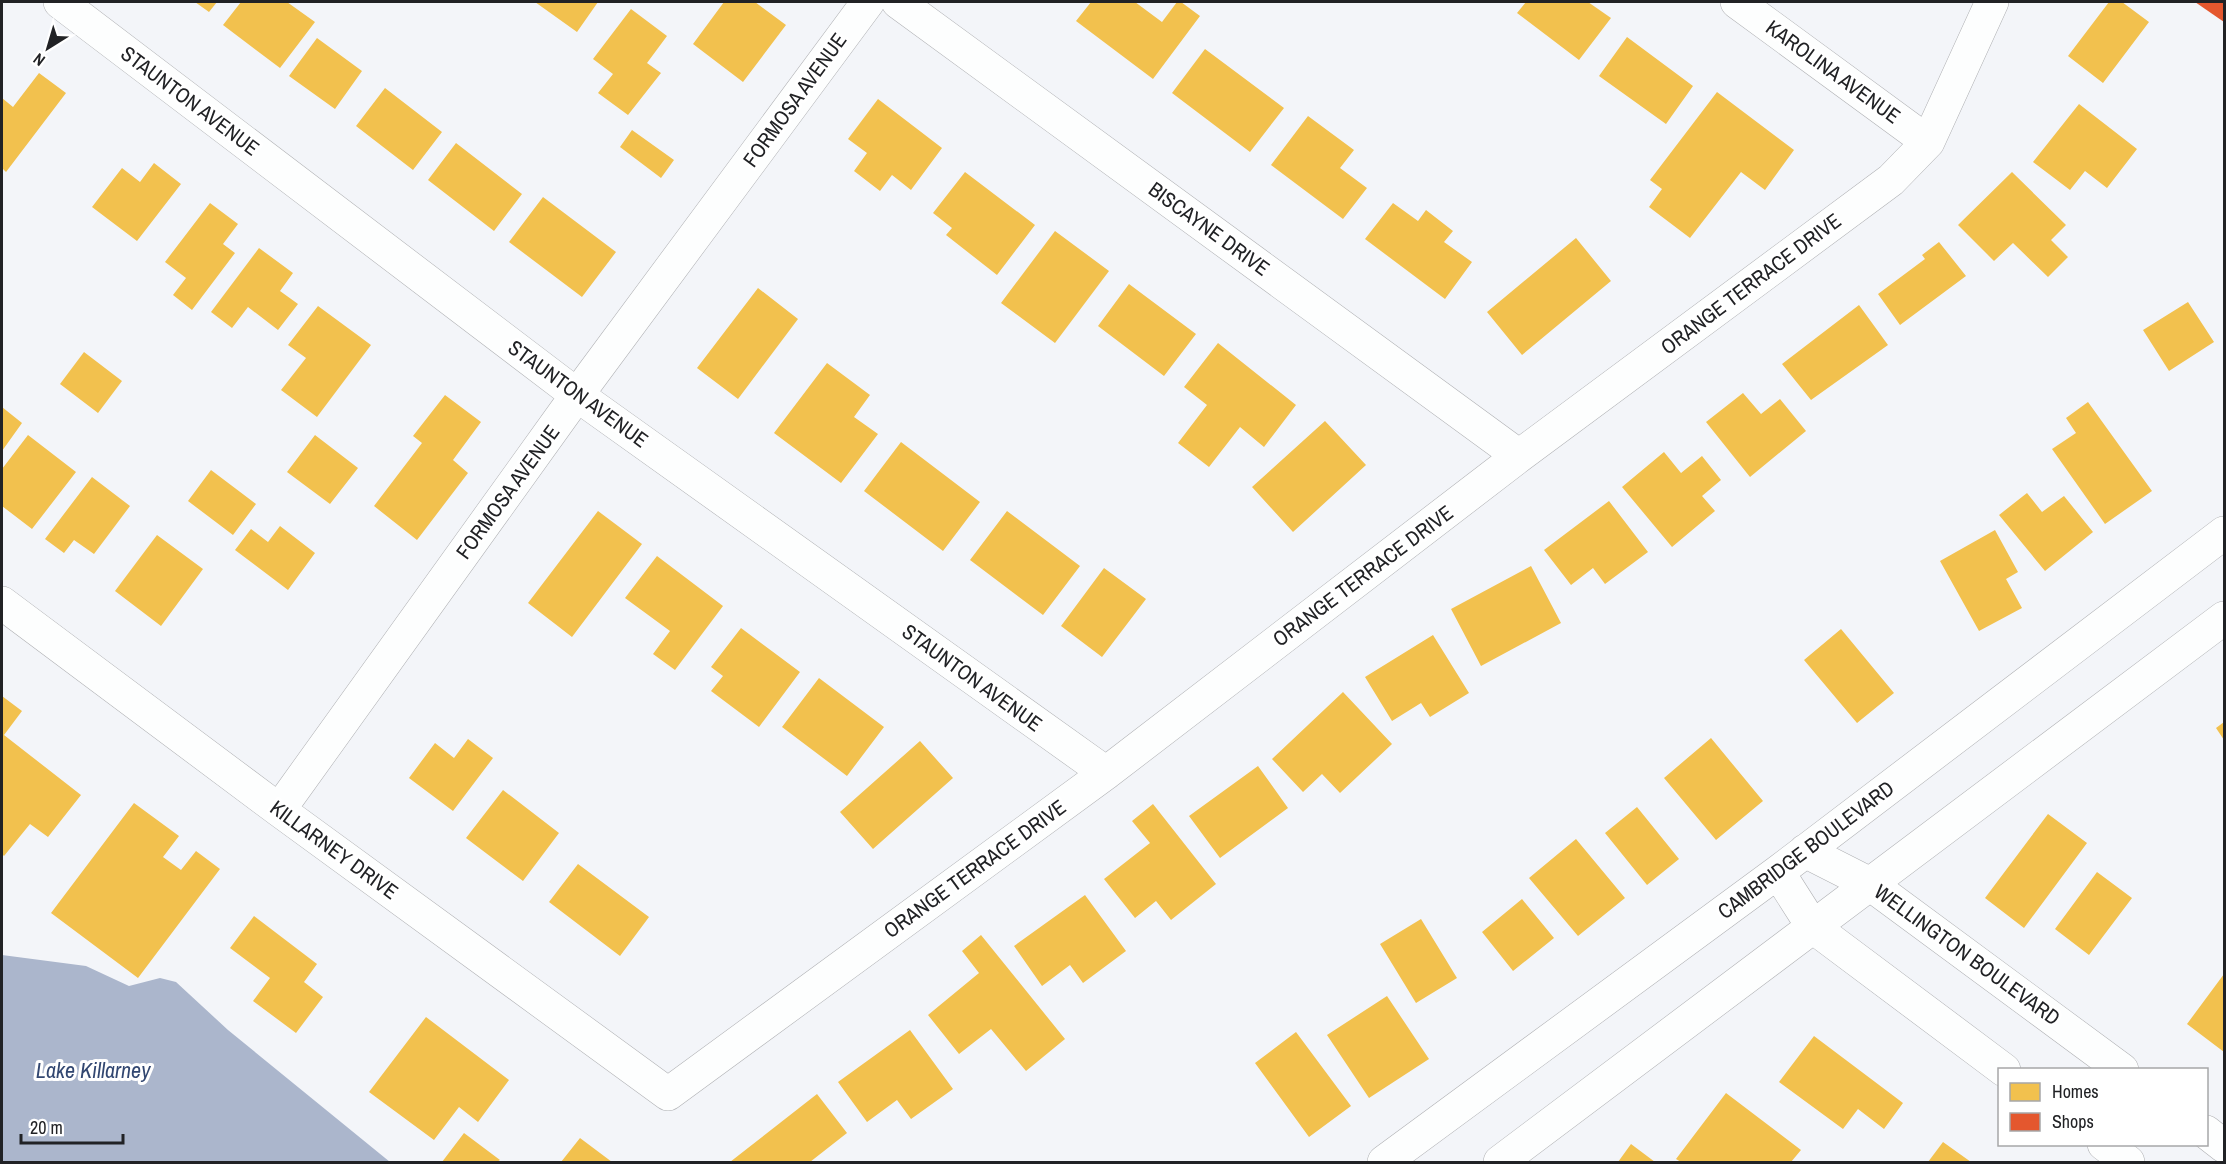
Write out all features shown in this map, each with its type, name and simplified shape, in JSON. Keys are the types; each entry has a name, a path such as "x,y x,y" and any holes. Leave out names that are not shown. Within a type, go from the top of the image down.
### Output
{"street":[{"name":"STAUNTON AVENUE","path":"60,2 577,395 1106,773"},
{"name":"FORMOSA AVENUE","path":"279,810 577,395 868,2"},
{"name":"BISCAYNE DRIVE","path":"898,2 1520,456"},
{"name":"KAROLINA AVENUE","path":"1737,2 1928,142"},
{"name":"ORANGE TERRACE DRIVE","path":"668,1094 1106,773 1520,456 1891,180 1928,142 1992,2"},
{"name":"CAMBRIDGE BOULEVARD","path":"1384,1162 1778,872 2224,533"},
{"name":"KILLARNEY DRIVE","path":"2,603 279,810 668,1094"},
{"path":"1500,1162 2224,618"},
{"name":"WELLINGTON BOULEVARD","path":"1805,851 1870,884 2119,1068"},
{"path":"1778,872 1814,927 2001,1068"},
{"path":"2208,1134 2224,1146"},
{"path":"2107,1146 2128,1162"}],"water":[{"name":"Lake Killarney","path":"2,955 86,966 129,986 160,978 176,982 228,1030 390,1162 2,1162"}],"building: Homes":[{"path":"195,2 217,2 209,12"},
{"path":"241,2 287,2 315,22 280,68 223,25"},
{"path":"535,2 598,2 577,32"},
{"path":"724,2 755,2 786,25 743,82 693,44"},
{"path":"1091,2 1135,2 1162,22 1177,2 1181,2 1200,16 1153,79 1076,21"},
{"path":"1526,2 1588,2 1611,18 1579,60 1517,13"},
{"path":"2109,2 2122,2 2149,22 2103,83 2068,56"},
{"path":"631,9 667,36 647,63 661,73 628,115 598,93 613,74 593,59"},
{"path":"1627,37 1693,86 1666,124 1599,76"},
{"path":"317,38 362,71 335,109 289,76"},
{"path":"1205,49 1284,108 1250,152 1172,93"},
{"path":"39,73 66,93 6,172 2,168 2,98 13,107"},
{"path":"385,88 442,132 413,170 356,126"},
{"path":"1717,92 1794,150 1765,190 1741,172 1690,238 1649,207 1662,189 1650,180"},
{"path":"878,99 942,148 911,190 892,175 880,191 854,171 867,153 848,139"},
{"path":"2079,104 2137,149 2107,188 2085,171 2070,190 2033,162"},
{"path":"1308,116 1354,150 1340,168 1367,188 1343,219 1271,165"},
{"path":"632,130 674,160 661,178 620,147"},
{"path":"456,143 522,194 494,231 428,180"},
{"path":"154,163 181,184 137,241 92,207 122,168 140,182"},
{"path":"965,172 1035,225 997,275 946,235 952,228 933,213"},
{"path":"2012,172 2066,225 2051,240 2068,257 2048,277 2013,243 1994,261 1958,225"},
{"path":"543,197 616,252 582,297 509,242"},
{"path":"210,203 238,224 223,244 235,253 192,310 173,295 186,278 165,262"},
{"path":"1393,203 1418,221 1426,210 1453,231 1444,242 1472,262 1445,299 1365,239"},
{"path":"1055,231 1109,271 1055,343 1001,303"},
{"path":"1576,238 1611,281 1522,355 1487,312"},
{"path":"1939,242 1966,276 1900,325 1878,294 1925,259 1922,255"},
{"path":"259,248 293,273 280,291 298,304 278,330 248,307 232,328 211,312"},
{"path":"1129,284 1196,334 1164,376 1098,326"},
{"path":"758,288 798,319 738,399 697,368"},
{"path":"2188,302 2214,342 2169,371 2143,330"},
{"path":"1859,305 1888,345 1811,400 1782,364"},
{"path":"318,306 371,345 317,417 281,390 306,358 288,345"},
{"path":"1218,343 1296,405 1264,447 1240,427 1209,467 1178,443 1207,405 1184,387"},
{"path":"84,352 122,381 98,413 60,384"},
{"path":"827,363 870,395 854,417 878,434 841,483 774,433"},
{"path":"1743,393 1761,414 1780,399 1806,431 1750,477 1706,422"},
{"path":"445,395 481,422 453,460 468,473 417,540 374,506 422,443 413,436"},
{"path":"2088,402 2152,491 2105,524 2052,449 2076,433 2066,418"},
{"path":"2,407 22,423 2,451"},
{"path":"1325,421 1366,465 1293,532 1252,487"},
{"path":"28,435 76,472 32,529 2,506 2,469"},
{"path":"315,435 358,468 330,504 287,472"},
{"path":"901,442 980,502 943,551 864,491"},
{"path":"1664,452 1681,473 1702,456 1721,480 1702,496 1715,511 1672,547 1622,487"},
{"path":"211,470 256,504 233,535 188,501"},
{"path":"92,477 130,506 94,554 74,540 64,553 45,539"},
{"path":"2027,493 2042,512 2064,496 2093,532 2045,571 1999,515"},
{"path":"1609,501 1648,552 1605,584 1593,568 1571,585 1544,550"},
{"path":"598,511 642,544 572,637 528,603"},
{"path":"1007,511 1080,566 1043,615 970,560"},
{"path":"280,526 315,553 288,590 235,550 251,529 268,542"},
{"path":"1995,530 2018,572 2006,579 2022,608 1979,631 1940,561"},
{"path":"157,535 203,569 161,626 115,591"},
{"path":"657,556 723,606 675,670 653,654 670,631 625,598"},
{"path":"1531,566 1561,623 1481,666 1451,609"},
{"path":"1104,568 1146,599 1102,657 1061,626"},
{"path":"741,628 800,672 759,727 711,691 723,676 711,667"},
{"path":"1841,629 1894,693 1857,723 1804,660"},
{"path":"1433,635 1469,693 1430,717 1421,703 1392,721 1365,677"},
{"path":"819,678 884,727 847,776 782,727"},
{"path":"1343,692 1392,744 1340,793 1322,774 1303,792 1272,759"},
{"path":"2,696 22,711 4,735 81,795 48,837 30,824 4,856 2,854"},
{"path":"2224,722 2224,740 2216,728"},
{"path":"1711,738 1763,801 1716,840 1664,778"},
{"path":"468,739 493,758 453,811 409,778 435,743 454,758"},
{"path":"920,741 953,778 873,849 840,812"},
{"path":"1258,766 1288,808 1220,858 1189,816"},
{"path":"503,790 559,833 523,881 466,838"},
{"path":"134,803 179,836 163,857 181,870 196,851 220,869 138,978 51,913"},
{"path":"1153,804 1216,884 1171,920 1156,901 1135,918 1104,879 1150,843 1132,821"},
{"path":"1637,807 1679,859 1647,885 1605,833"},
{"path":"2048,814 2087,843 2024,928 1985,898"},
{"path":"1576,839 1625,898 1578,936 1529,878"},
{"path":"578,864 649,917 620,956 549,902"},
{"path":"2097,872 2132,898 2089,955 2055,929"},
{"path":"1085,895 1126,951 1083,983 1070,965 1042,986 1014,946"},
{"path":"1522,899 1554,938 1513,971 1482,932"},
{"path":"254,916 317,964 304,982 323,997 296,1033 253,1001 270,978 230,948"},
{"path":"1421,919 1457,978 1416,1003 1380,944"},
{"path":"981,935 1065,1039 1026,1071 991,1029 959,1054 928,1015 979,973 962,951"},
{"path":"2224,974 2224,1052 2187,1024"},
{"path":"1387,996 1429,1059 1369,1098 1327,1035"},
{"path":"426,1017 509,1080 478,1122 459,1107 434,1140 369,1092"},
{"path":"910,1030 953,1089 911,1119 897,1100 867,1122 838,1082"},
{"path":"1296,1032 1351,1106 1309,1137 1255,1063"},
{"path":"1814,1036 1903,1103 1884,1129 1858,1109 1843,1129 1779,1082"},
{"path":"1726,1093 1801,1150 1791,1162 1681,1162 1676,1159"},
{"path":"817,1094 847,1133 810,1162 730,1162"},
{"path":"464,1133 500,1160 497,1162 442,1162"},
{"path":"580,1138 612,1162 561,1162"},
{"path":"1943,1142 1971,1162 1928,1162"},
{"path":"1631,1144 1655,1162 1618,1162"}],"building: Shops":[{"path":"2195,2 2224,2 2224,22"}]}
